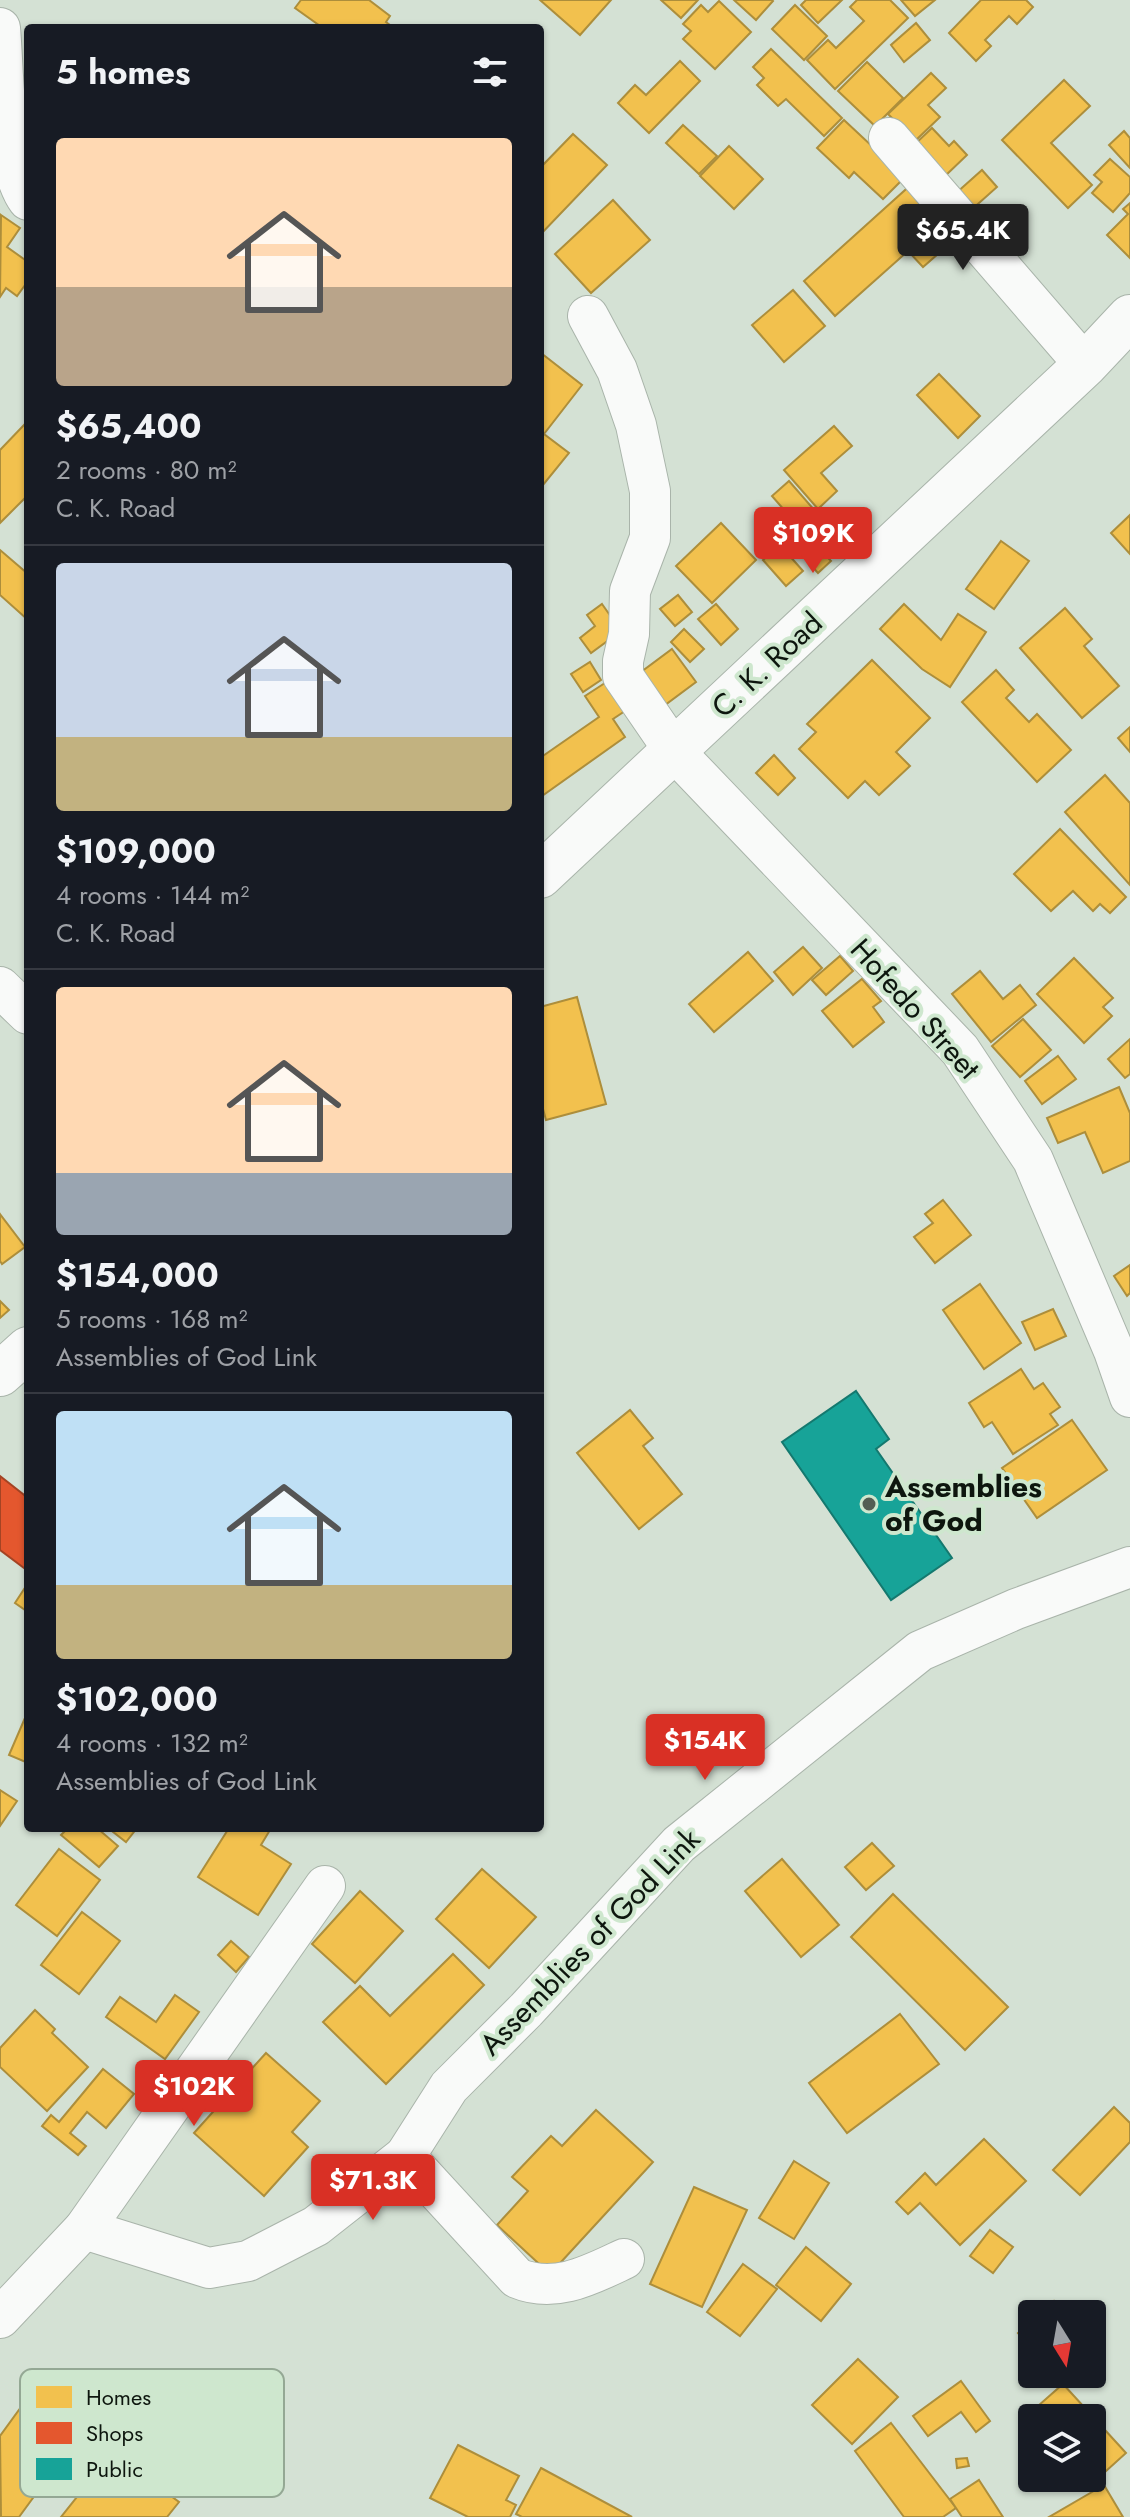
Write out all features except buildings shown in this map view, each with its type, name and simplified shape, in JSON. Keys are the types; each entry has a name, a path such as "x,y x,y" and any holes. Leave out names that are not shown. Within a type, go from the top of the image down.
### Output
{"street":[{"path":"0,28 11,153 24,195"},
{"path":"889,138 1085,365"},
{"name":"Hofedo Street","path":"588,316 617,370 636,425 650,491 650,538 630,591 629,634 623,676 675,752 960,1050 1033,1160 1114,1351 1130,1397"},
{"name":"C. K. Road","path":"544,872 1085,365 1130,317"},
{"path":"0,987 24,1010"},
{"path":"0,1374 24,1353"},
{"name":"Assemblies of God Link","path":"84,2229 209,2268 248,2261 316,2226 405,2156 449,2087 691,1834 920,1651 1016,1609 1130,1567"},
{"path":"0,2318 84,2229 325,1886"},
{"path":"405,2156 517,2278 533,2284 555,2284 586,2277 624,2259"}],"place":[{"name":"Assemblies of God","path":"869,1504"}]}
